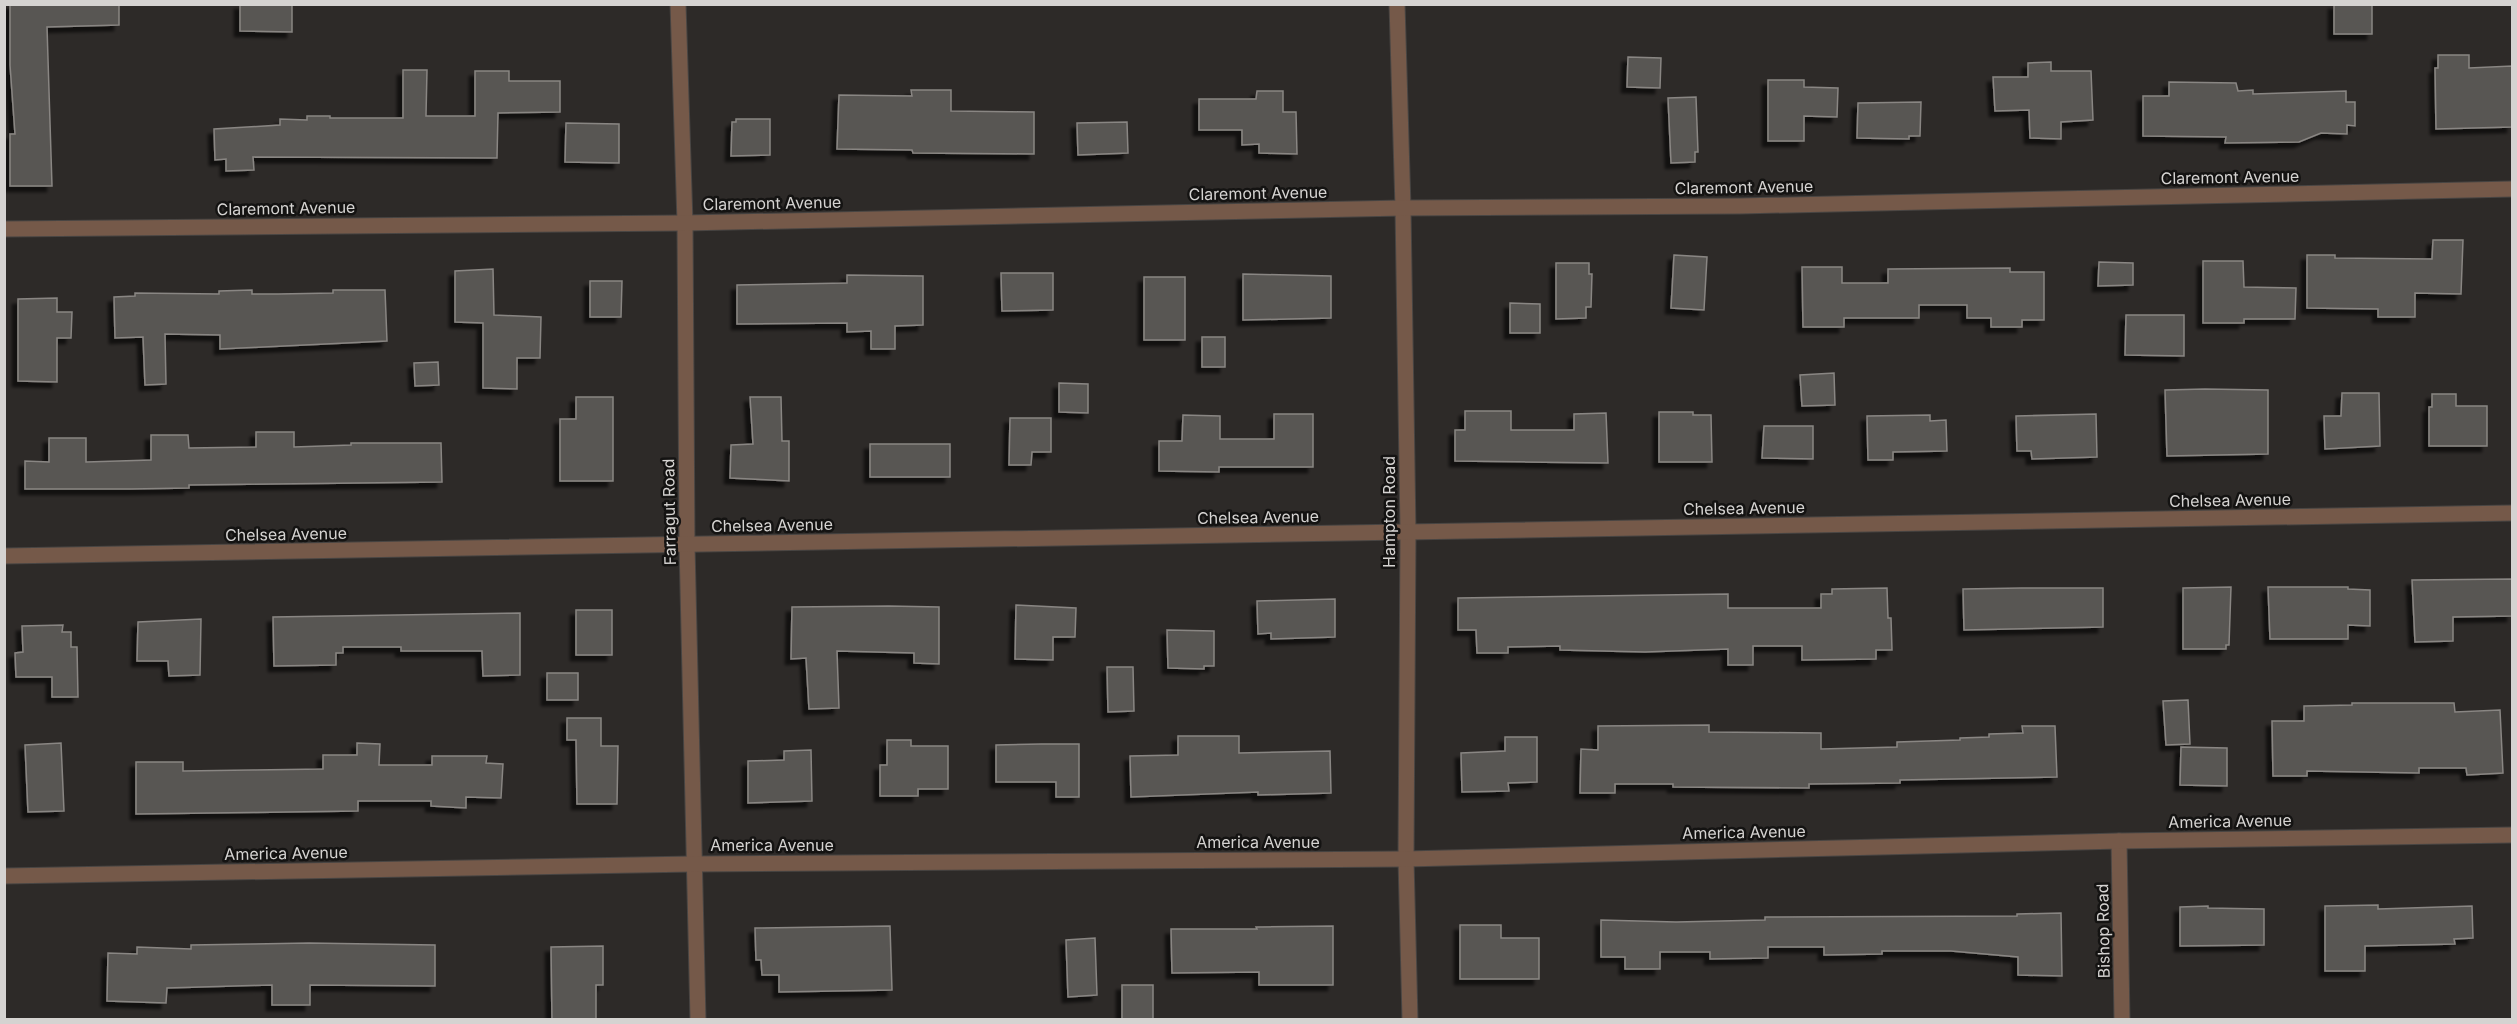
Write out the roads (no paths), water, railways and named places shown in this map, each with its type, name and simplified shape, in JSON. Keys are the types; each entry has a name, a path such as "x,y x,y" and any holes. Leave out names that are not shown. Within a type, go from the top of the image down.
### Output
{"street":[{"name":"Farragut Road","path":"678,4 685,223 687,544 698,1020"},
{"name":"Hampton Road","path":"1397,4 1408,532 1406,859 1410,1020"},
{"name":"Claremont Avenue","path":"4,229 685,223 1403,208 1740,206 2512,189"},
{"name":"Chelsea Avenue","path":"4,556 2512,513"},
{"name":"America Avenue","path":"4,876 693,864 1406,859 2119,841 2512,835"},
{"name":"Bishop Road","path":"2119,841 2122,1020"}]}
